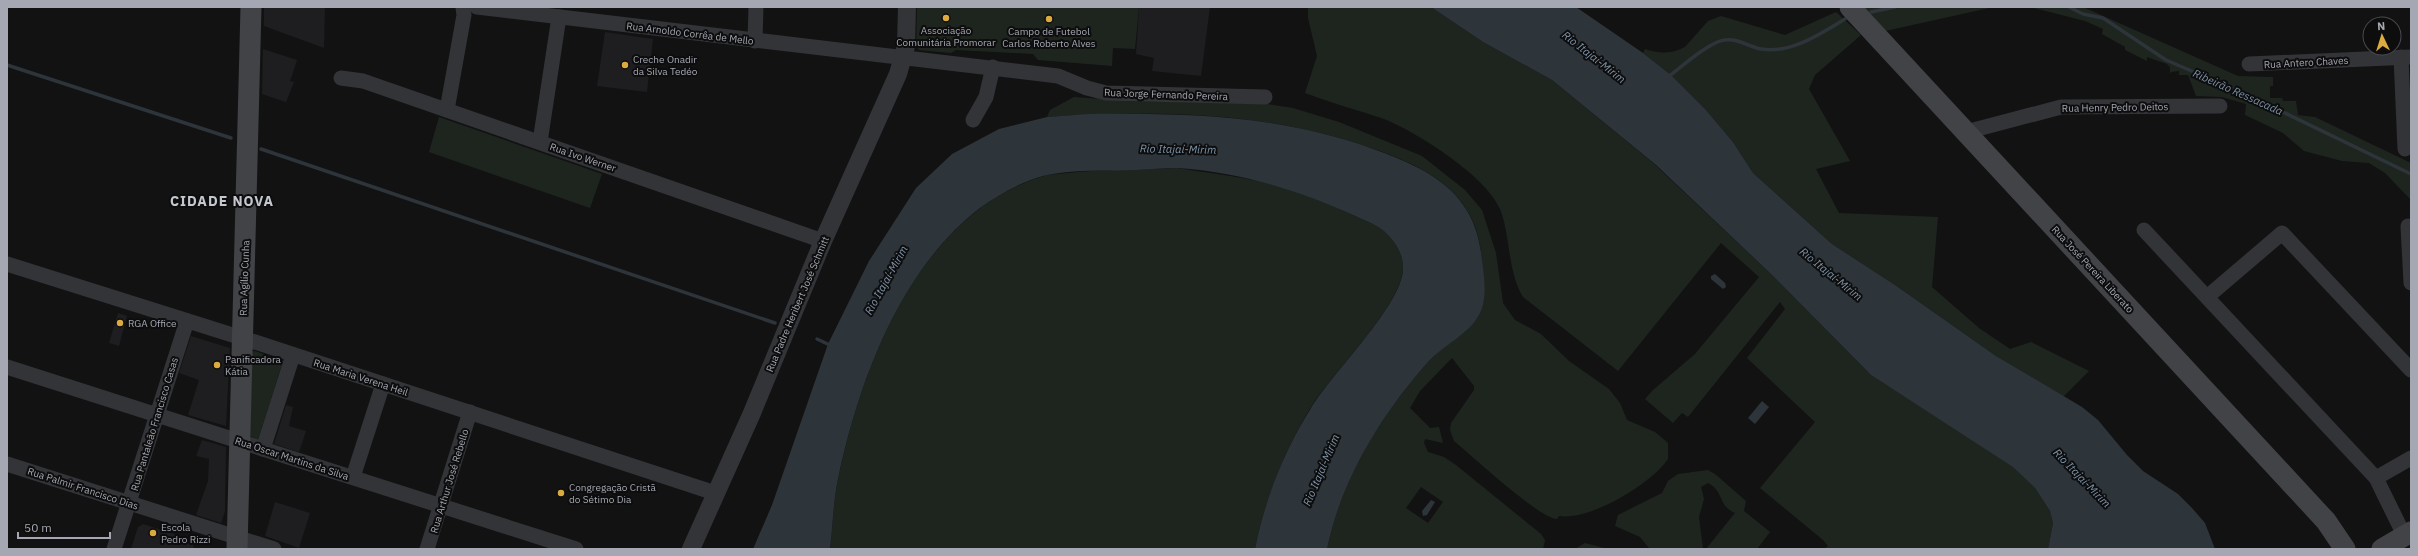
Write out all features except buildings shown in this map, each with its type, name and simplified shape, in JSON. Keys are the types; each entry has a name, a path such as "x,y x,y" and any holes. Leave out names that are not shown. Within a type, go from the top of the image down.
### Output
{"main road":[{"name":"Rua Agílio Cunha","path":"237,543 251,7"},
{"name":"Rua José Pereira Liberato","path":"1850,7 2340,541 2355,549"}],"street":[{"path":"447,110 464,15 463,7"},
{"name":"Rua Arnoldo Corrêa de Mello","path":"476,7 903,58"},
{"path":"755,41 756,7"},
{"name":"Rua Padre Heribert José Schmitt","path":"691,549 752,412 823,241 872,136 898,74 906,46 907,7"},
{"path":"540,142 559,17"},
{"path":"2405,149 2406,57"},
{"name":"Rua Antero Chaves","path":"2249,64 2406,57"},
{"name":"Rua Jorge Fernando Pereira","path":"903,58 993,67 1058,76 1087,88 1106,93 1265,97"},
{"path":"973,120 986,97 993,67"},
{"name":"Rua Ivo Werner","path":"341,78 363,81 823,241"},
{"name":"Rua Henry Pedro Deitos","path":"1966,132 2060,107 2220,106"},
{"path":"2408,226 2411,282"},
{"path":"2144,230 2376,478 2394,542"},
{"path":"2207,297 2282,233 2411,370"},
{"name":"Rua Maria Verena Heil","path":"7,264 293,354 715,493"},
{"name":"Rua Pantaleão Francisco Casas","path":"114,549 186,321"},
{"path":"263,449 293,354"},
{"name":"Rua Oscar Martins da Silva","path":"7,367 576,549"},
{"path":"353,477 383,384"},
{"name":"Rua Arthur José Rebello","path":"427,549 470,412"},
{"path":"2376,478 2411,458"},
{"name":"Rua Palmir Francisco Dias","path":"7,464 129,503 237,543 274,549"}],"shaded area":[{"path":"264,7 325,7 324,48 264,26"},
{"name":"Campo de Futebol Carlos Roberto Alves","path":"917,7 1139,7 1135,49 1113,48 1112,66 1038,60 1033,54 956,50 951,53 919,50 916,45"},
{"path":"1139,7 1210,7 1201,76 1152,71 1154,58 1136,54"},
{"path":"1308,7 1431,7 1483,42 1552,80 1653,163 1771,274 1871,375 2013,466 2035,488 2050,511 2053,523 2048,549 1824,549 1828,546 1823,540 1760,488 1815,422 1747,358 1785,309 1780,302 1688,417 1682,413 1673,423 1645,399 1653,390 1695,354 1759,277 1721,243 1618,371 1523,297 1514,276 1506,231 1500,209 1492,196 1481,183 1466,169 1432,144 1398,125 1305,93 1317,56 1308,18"},
{"path":"1994,7 1885,31 1863,8"},
{"path":"2030,7 2083,7 2238,76 2273,77 2273,86 2270,86 2270,98 2282,98 2283,101 2296,101 2298,115 2315,117 2411,163 2411,200 2385,173 2369,163 2342,161 2304,151 2283,133 2245,115 2246,104 2222,97 2196,96 2188,75 2179,75 2179,71 2171,72 2170,74 2170,67 2167,64 2147,57 2147,61 2125,50 2125,47 2102,34 2103,29 2085,21"},
{"path":"1836,12 1861,35 1815,75 1809,89 1850,161 1816,169 1839,213 1938,217 1932,287 1979,328 2010,349 2031,342 2089,371 2063,397 1996,356 1895,285 1832,244 1753,173 1733,142 1706,110 1671,75 1643,53 1645,49 1655,52 1665,52 1675,51 1685,47 1708,21 1721,16 1785,35"},
{"name":"Creche Onadir da Silva Tedéo","path":"605,32 653,39 647,92 597,86"},
{"path":"263,49 297,60 290,81 294,82 286,102 262,94"},
{"path":"1074,97 1127,101 1267,104 1293,108 1339,122 1422,156 1465,190 1482,210 1496,253 1503,303 1515,320 1541,334 1569,361 1609,389 1620,403 1627,420 1655,432 1668,443 1668,459 1660,469 1648,479 1619,499 1603,507 1587,513 1572,516 1559,516 1557,519 1548,516 1521,498 1454,441 1450,430 1451,423 1474,390 1474,386 1452,358 1420,391 1410,408 1430,428 1439,427 1443,443 1425,439 1424,443 1428,452 1444,457 1456,465 1541,534 1545,540 1543,549 1327,549 1342,497 1366,447 1396,401 1413,379 1431,359 1468,329 1478,317 1482,295 1481,251 1477,231 1469,213 1459,199 1432,175 1398,158 1340,138 1299,128 1215,116 1131,113 1047,117 1050,110","holes":["1421,487 1443,502 1428,523 1406,508"]},
{"path":"439,117 602,174 590,208 429,152"},
{"path":"1177,168 1233,176 1267,183 1291,189 1314,198 1382,228 1394,242 1403,262 1400,282 1392,300 1365,338 1321,392 1292,441 1270,493 1255,549 830,549 836,488 848,436 862,390 880,344 903,300 930,259 961,224 998,196 1044,176 1095,171"},
{"path":"118,313 127,316 119,346 109,343"},
{"path":"191,336 230,348 226,426 188,415 199,380 179,373"},
{"path":"255,351 283,361 258,440 250,436 252,352"},
{"path":"286,405 293,407 289,426 306,431 299,452 274,444"},
{"path":"202,440 226,447 225,511 221,523 196,515 208,481 209,459 196,456"},
{"path":"1708,470 1715,474 1746,501 1744,511 1770,532 1757,549 1706,549 1735,513 1729,510 1717,490 1708,483 1701,487 1704,499 1699,517 1703,549 1650,549 1640,537 1615,526 1618,515 1662,493 1668,481 1678,474"},
{"path":"275,502 310,513 299,548 265,536"},
{"name":"Escola Pedro Rizzi","path":"143,524 189,539 193,543 194,549 131,549 138,527"},
{"path":"1585,543 1608,549 1575,549"}],"water":[{"name":"Rio Itajaí-Mirim","path":"1431,7 1576,7 1643,53 1671,75 1706,110 1733,142 1753,173 1832,244 1895,285 1996,356 2082,407 2098,420 2127,455 2143,471 2178,494 2192,508 2205,523 2215,549 2048,549 2053,523 2050,511 2035,488 2013,467 1871,375 1771,274 1656,165 1552,80 1483,42"},
{"name":"Rio Itajaí-Mirim","path":"1088,114 1162,114 1234,118 1306,129 1341,138 1413,165 1445,185 1458,198 1469,213 1476,231 1481,252 1485,292 1482,308 1475,322 1463,334 1429,361 1395,403 1380,425 1353,473 1342,498 1333,523 1327,549 1255,549 1270,494 1292,441 1311,408 1380,318 1392,299 1400,282 1403,267 1400,252 1391,238 1377,226 1332,206 1290,190 1246,178 1201,170 1162,168 1078,171 1043,176 1018,185 994,198 980,208 952,233 927,263 905,295 886,330 871,367 857,405 838,479 830,549 753,549 772,505 828,344 869,261 916,188 952,154 999,129 1047,117"},
{"path":"1715,274 1725,283 1726,287 1723,289 1711,279 1711,276"},
{"path":"1762,401 1769,407 1755,424 1748,418"},
{"path":"1431,500 1435,502 1427,515 1423,516 1422,511"}],"waterway":[{"name":"Ribeirão Ressacada","path":"1871,12 1895,7"},
{"name":"Ribeirão Ressacada","path":"2069,7 2083,14 2103,18 2166,60 2252,97 2411,174"},
{"name":"Ribeirão Ressacada","path":"1667,78 1703,50 1711,45 1725,40 1739,41 1761,49 1783,49 1805,42 1845,19"},
{"path":"7,65 231,138"},
{"path":"261,149 775,323"},
{"path":"817,339 832,346"}],"place":[{"name":"Associação Comunitária Promorar","path":"946,18"},
{"name":"Campo de Futebol Carlos Roberto Alves","path":"1049,19"},
{"name":"Creche Onadir da Silva Tedéo","path":"625,65"},
{"name":"RGA Office","path":"120,323"},
{"name":"Panificadora Kátia","path":"217,365"},
{"name":"Congregação Cristã do Sétimo Dia","path":"561,493"},
{"name":"Escola Pedro Rizzi","path":"153,533"}],"district":[{"name":"CIDADE NOVA","path":"222,201"}]}
